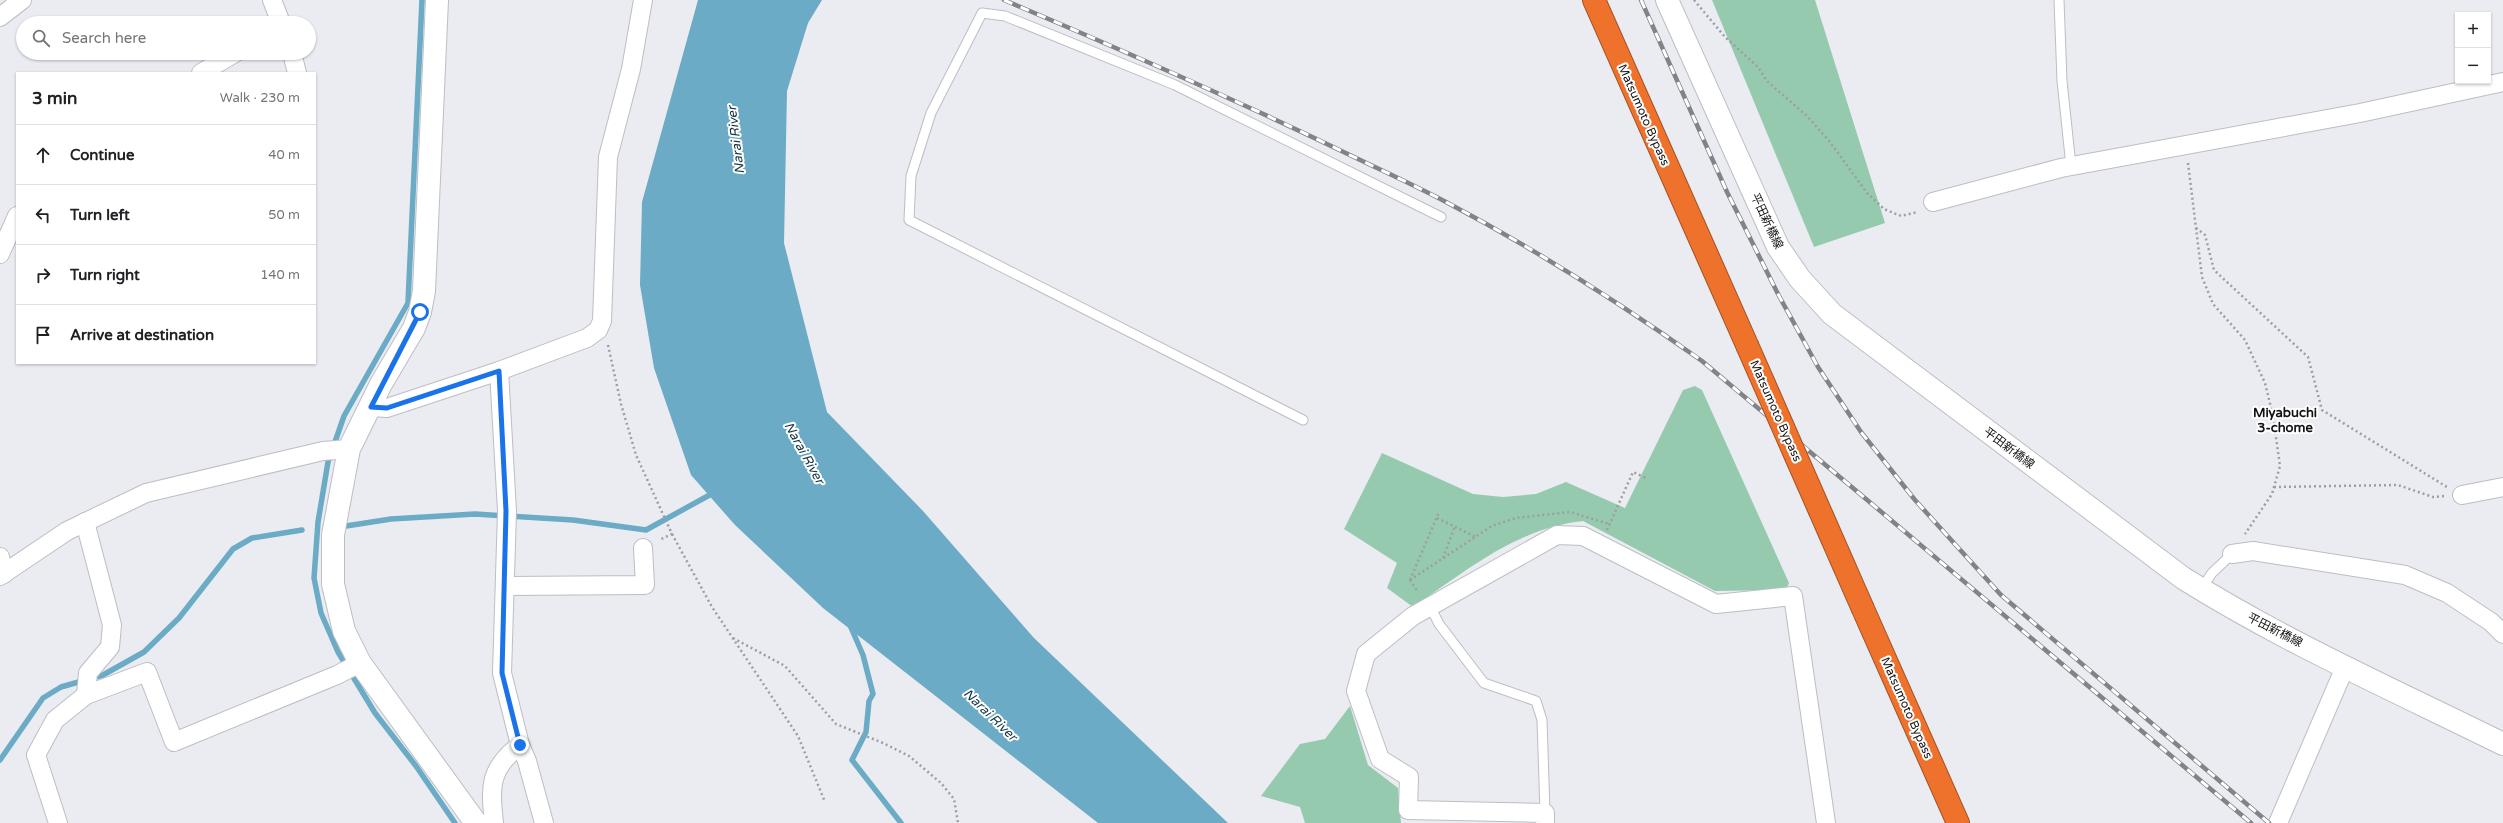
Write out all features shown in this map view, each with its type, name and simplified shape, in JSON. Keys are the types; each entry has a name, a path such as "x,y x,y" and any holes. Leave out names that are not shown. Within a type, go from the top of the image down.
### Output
{"highway":[{"name":"Matsumoto Bypass","path":"1594,0 1958,823"}],"main road":[{"path":"438,0 424,291 420,312 414,328 381,384 371,407 336,450 333,584 344,631 350,668 476,823"},
{"name":"平田新橋線","path":"1667,0 1778,247 1800,279 1832,314 2201,589 2227,605 2345,667 2503,744"}],"street":[{"path":"0,17 22,0"},
{"path":"272,0 277,16"},
{"path":"371,407 387,408 499,371 587,338 598,330 602,321 608,157 631,69 643,0"},
{"path":"203,72 223,60"},
{"path":"294,60 297,72"},
{"path":"1933,202 2071,166 2360,113 2503,82"},
{"path":"0,254 16,218"},
{"path":"499,371 506,519 502,673 520,745 527,761 544,823"},
{"path":"1,569 85,522 146,493 336,450"},
{"path":"2462,495 2503,487"},
{"path":"58,823 36,755 55,720 87,684 110,647 112,625 85,522"},
{"path":"1545,818 1408,810 1409,776 1380,759 1356,691 1366,654 1413,616 1557,535 1583,536 1716,604 1793,596 1826,823"},
{"path":"504,586 645,585 643,548"},
{"path":"2232,554 2253,551 2405,575 2447,593 2491,622 2503,634"},
{"path":"2278,823 2345,667"},
{"path":"87,684 147,672 174,742 350,668"},
{"path":"494,823 491,795 495,772 504,758 520,745"}],"lane":[{"path":"2059,0 2062,81 2071,166"},
{"path":"1303,420 908,220 911,176 931,113 982,12 1005,16 1175,85 1441,217"},
{"path":"2201,589 2212,573 2232,554"},
{"path":"1430,606 1439,624 1484,683 1536,701 1542,720 1545,818"}],"path":[{"path":"1694,0 1725,37 1758,68 1767,81 1807,116 1830,142 1867,194 1884,209 1901,216 1921,212 1933,202"},
{"path":"2186,145 2202,277 2213,304 2245,340 2265,383 2273,416 2280,466 2272,494 2232,554"},
{"path":"2196,228 2205,235 2214,270 2308,356 2322,410 2399,459 2462,495"},
{"path":"602,321 621,404 636,455 668,526"},
{"path":"1600,545 1633,472 1646,478"},
{"path":"2274,487 2398,485 2433,497 2462,495"},
{"path":"1439,512 1410,580 1492,526 1516,518 1570,512 1610,524"},
{"path":"1437,518 1476,537"},
{"path":"1443,558 1455,526"},
{"path":"672,534 712,607 798,736 825,802"},
{"path":"732,637 785,666 836,724 876,740 908,756 941,783 954,799 958,823"}],"green space":[{"path":"1712,0 1815,0 1885,223 1814,247"},
{"path":"1695,386 1702,390 1789,583 1786,590 1715,591 1583,521 1559,525 1536,532 1514,542 1493,553 1413,607 1387,588 1397,563 1344,529 1382,453 1473,494 1503,497 1536,494 1566,482 1625,508 1683,390"},
{"path":"1350,706 1368,765 1398,788 1401,823 1305,823 1300,807 1261,796 1300,744 1325,739"}],"water":[{"name":"Narai River","path":"698,0 822,0 808,23 787,91 784,243 827,412 923,511 1034,638 1228,823 1098,823 823,608 735,525 691,475 654,368 640,285 642,202"}],"waterway":[{"path":"422,0 408,303 344,416 328,462 318,522 314,578 321,613 338,652 375,713 416,766 455,823"},
{"path":"346,526 391,519 475,514 573,520 646,530 715,492"},
{"path":"0,760 43,698 61,687 103,675 144,652 179,618 233,549 252,538 302,530"},
{"path":"849,623 863,655 873,694 869,701 866,732 852,760 901,823"}],"railway":[{"path":"1004,0 1224,96 1423,190 1479,220 1577,277 1640,318 1702,361 2251,823"},
{"path":"1641,0 1727,192 1778,294 1818,367 1861,432 1915,500 2001,595 2269,823"}],"district":[{"name":"Miyabuchi 3-chome","path":"2285,420"}],"route":[{"path":"420,312 414,328 381,384 371,407 387,408 499,371 506,511 502,673 520,745"}]}
